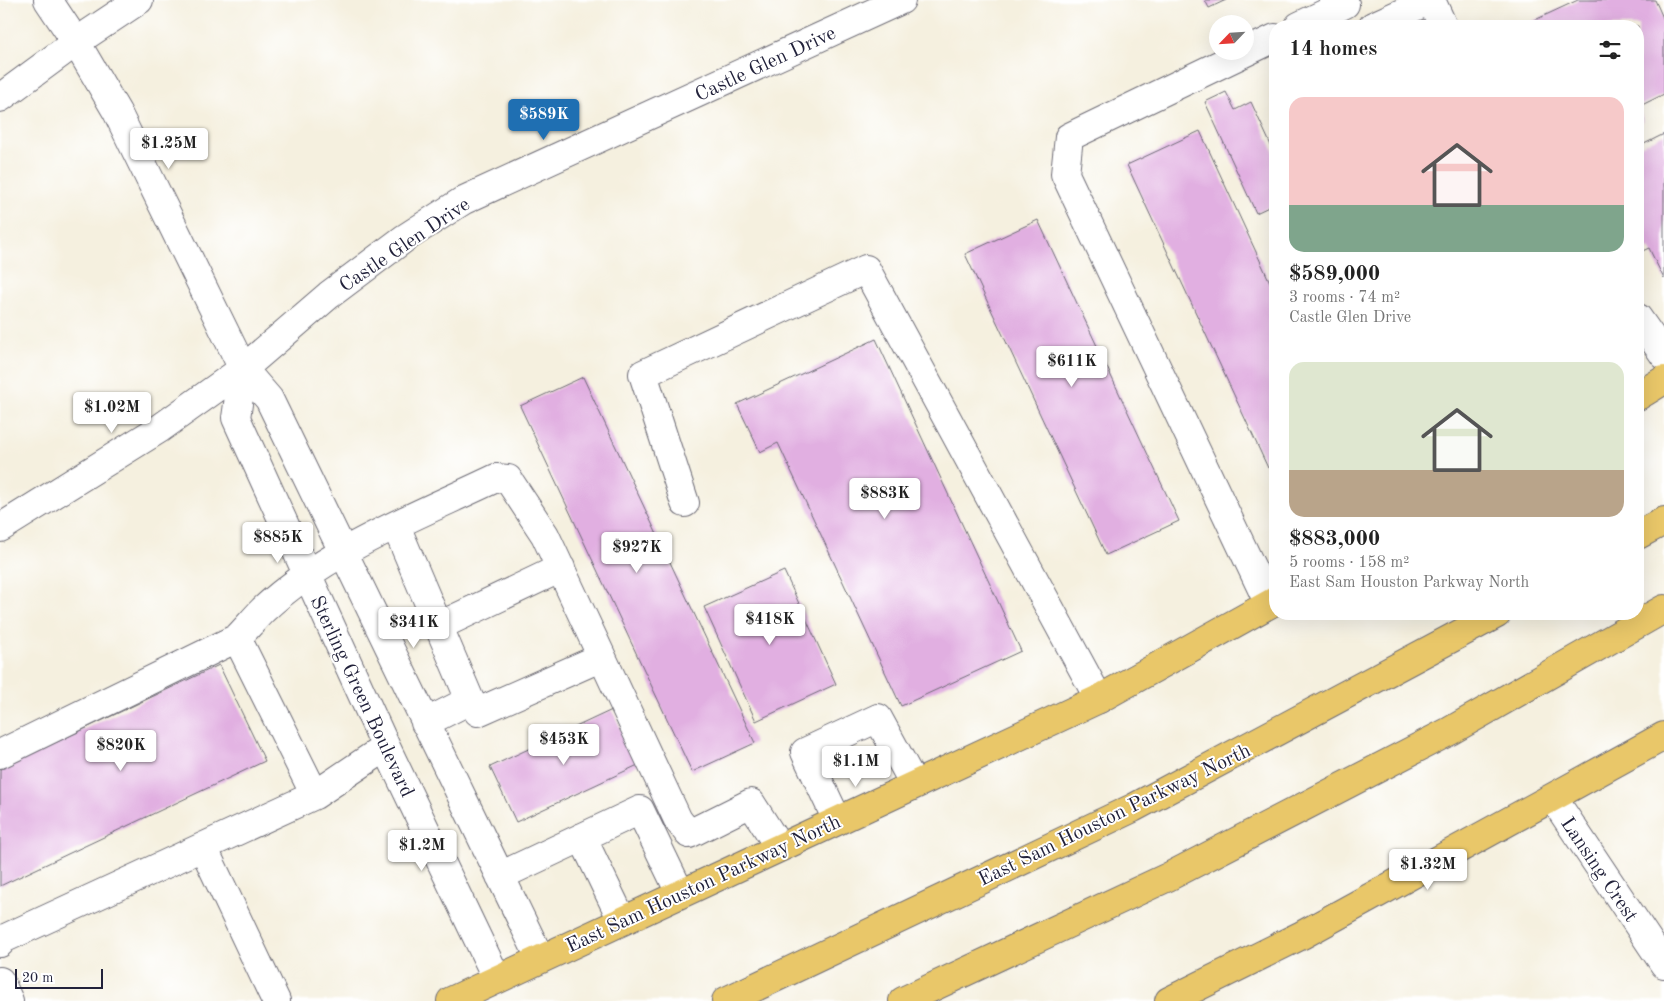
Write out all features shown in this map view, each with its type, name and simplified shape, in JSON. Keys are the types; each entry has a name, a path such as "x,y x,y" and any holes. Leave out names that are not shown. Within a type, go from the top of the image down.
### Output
{"main road":[{"path":"1644,392 1664,380"},
{"path":"1644,533 1664,521"},
{"name":"East Sam Houston Parkway North","path":"451,1001 1099,698 1269,605"},
{"path":"903,1001 1176,872 1450,731 1664,610"},
{"name":"East Sam Houston Parkway North","path":"726,1001 1133,808 1486,620"},
{"path":"1169,1001 1302,935 1664,736"}],"street":[{"path":"48,0 76,42 117,112 243,369 269,399 540,958"},
{"path":"0,98 76,42 138,0"},
{"name":"Castle Glen Drive","path":"0,528 159,429 243,369 329,295 405,238 464,200 901,0"},
{"path":"1386,20 1430,0 1440,20"},
{"path":"1317,20 1348,10"},
{"path":"1269,41 1070,138 1065,174 1269,597"},
{"path":"685,502 643,374 866,269 1099,698"},
{"path":"1644,327 1664,355"},
{"name":"Sterling Green Boulevard","path":"243,369 236,418 386,747 497,979"},
{"name":"Sterling Green Boulevard","path":"307,575 343,552 496,478 508,479 545,535 561,568"},
{"path":"396,526 470,700 478,712 602,656"},
{"path":"439,626 561,568 678,820 689,834 751,803 779,847"},
{"path":"0,754 237,638 263,610 307,575"},
{"path":"237,638 315,795"},
{"path":"426,723 470,700"},
{"path":"836,820 805,752 870,721 878,718 914,784"},
{"path":"0,944 1,940 315,795 386,747"},
{"name":"Lansing Crest","path":"1553,798 1664,964"},
{"path":"500,876 640,810 680,893"},
{"path":"582,837 622,920"},
{"path":"203,847 270,999"},
{"path":"0,981 9,1001"}],"building":[{"path":"1205,0 1226,0 1209,8"},
{"path":"1578,0 1655,0 1664,20 1664,94 1644,104 1644,20 1535,20"},
{"path":"1226,92 1235,110 1251,102 1269,141 1269,207 1256,213 1205,102"},
{"path":"1200,131 1269,280 1268,468 1127,165"},
{"path":"1664,134 1664,279 1649,248 1644,250 1644,144"},
{"path":"1038,220 1179,521 1106,555 965,254"},
{"path":"876,339 1021,651 901,706 778,443 760,452 737,404"},
{"path":"583,377 755,743 692,772 520,406"},
{"path":"784,571 836,684 756,721 704,607"},
{"path":"219,665 265,761 0,886 0,769"},
{"path":"612,710 638,765 516,822 490,767"}]}
